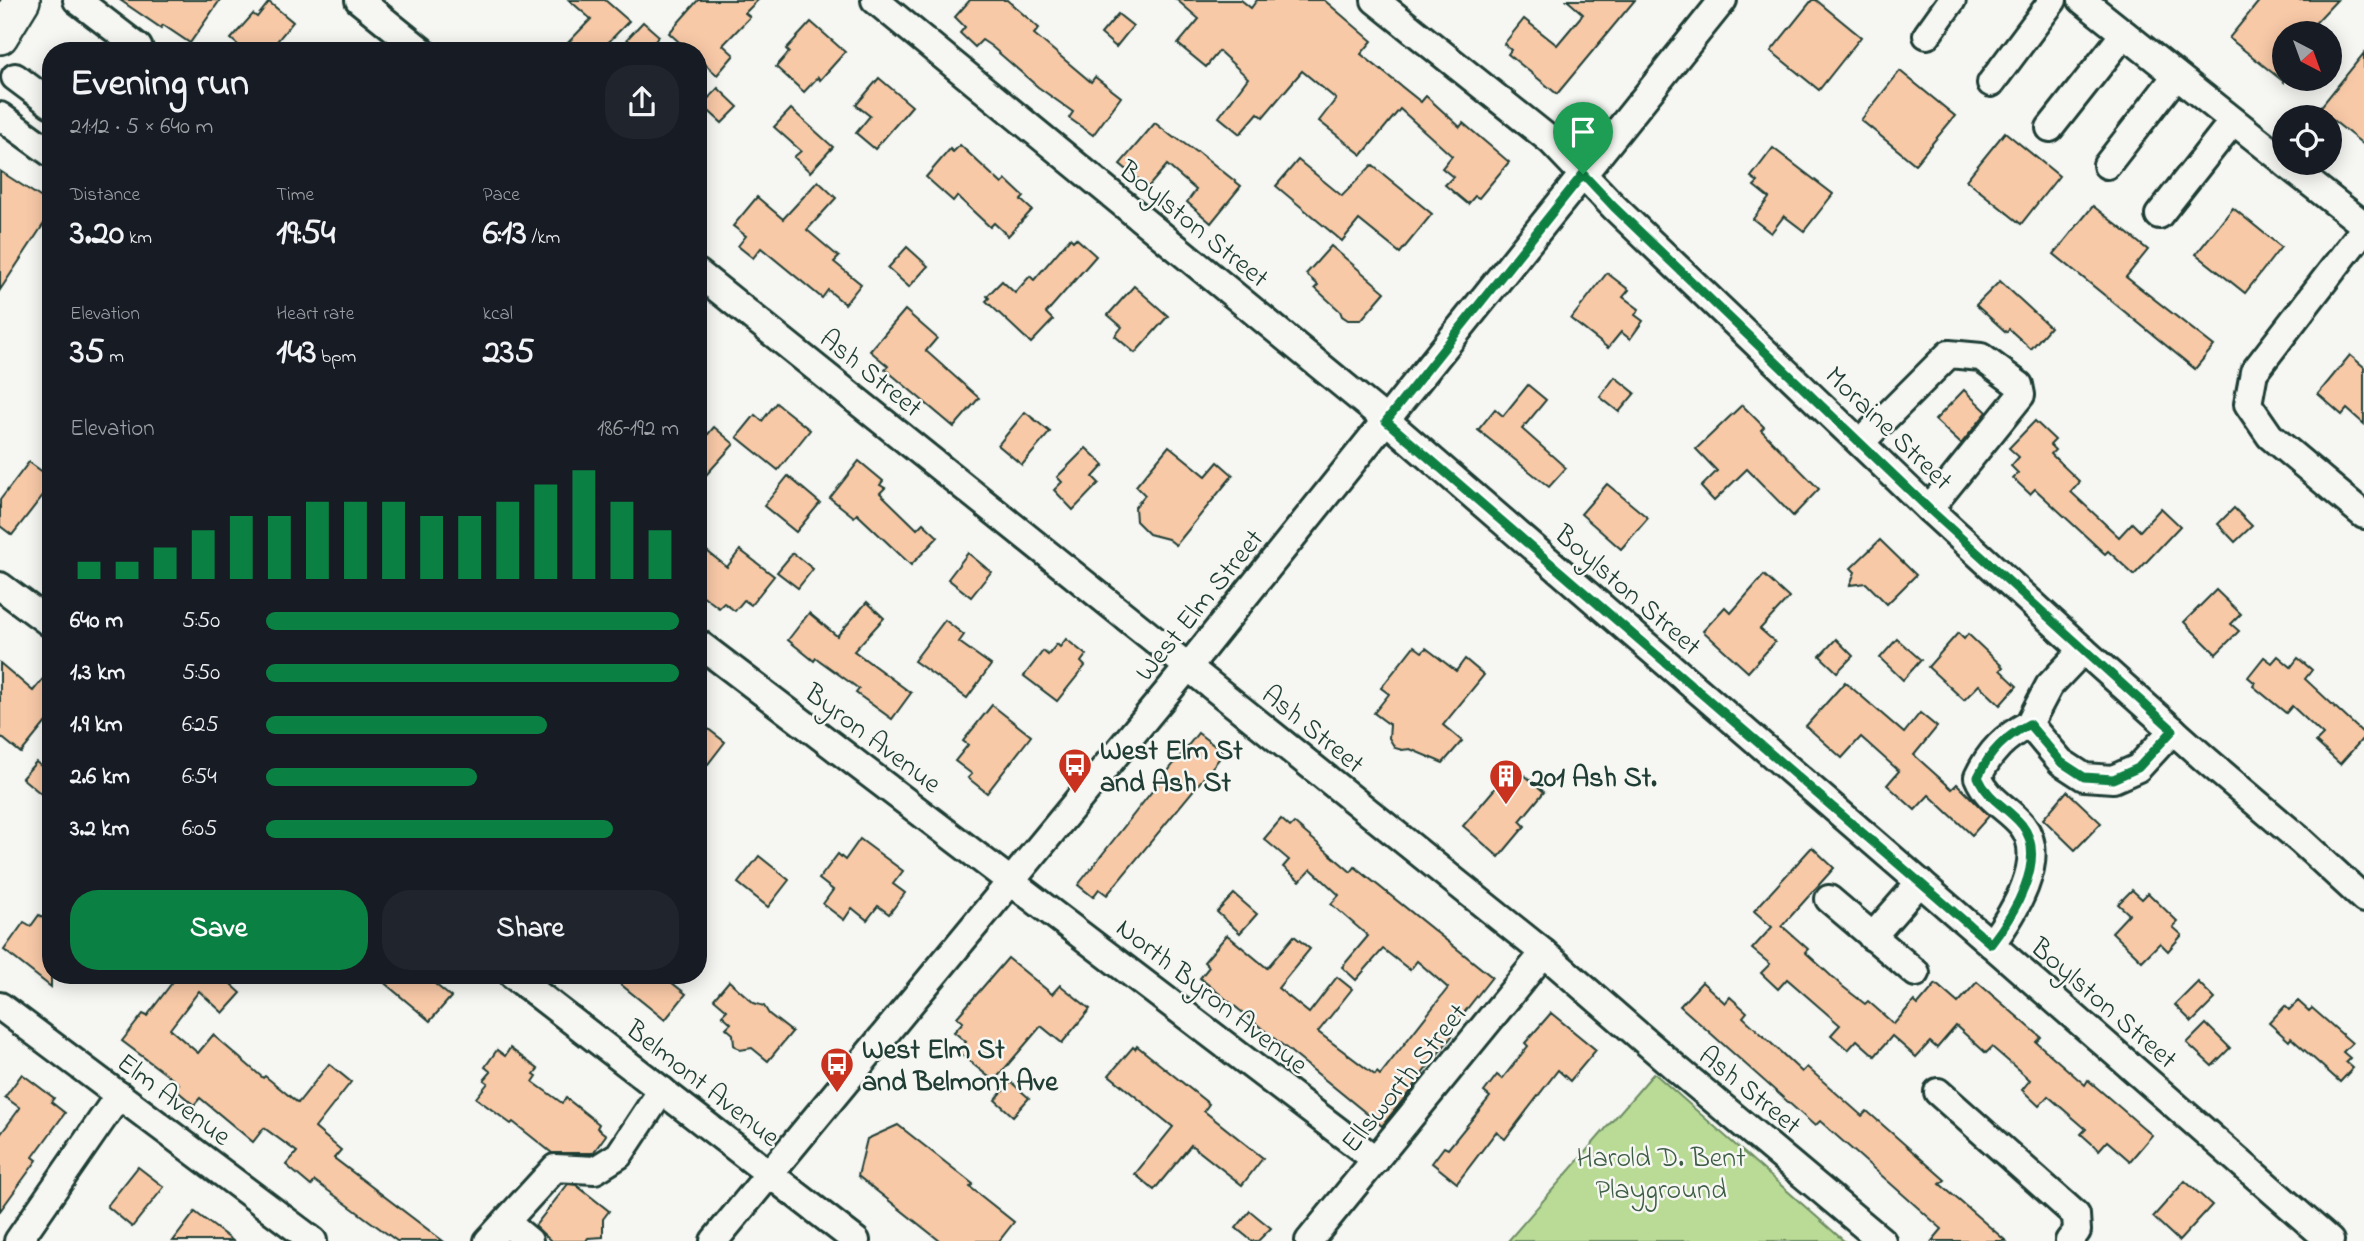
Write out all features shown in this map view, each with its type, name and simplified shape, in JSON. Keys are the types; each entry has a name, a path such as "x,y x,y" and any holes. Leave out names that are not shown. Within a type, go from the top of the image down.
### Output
{"main road":[{"path":"0,36 22,0"}],"street":[{"path":"77,0 132,42"},
{"path":"359,0 411,42"},
{"name":"Boylston Street","path":"875,0 1386,421 1920,882 2330,1241"},
{"name":"Moraine Street","path":"1375,0 1551,141 1614,207 1929,509 2083,650 2364,899"},
{"name":"West Elm Street","path":"714,1241 1188,667 1723,0"},
{"path":"1927,35 1952,0"},
{"path":"1991,83 2053,0"},
{"path":"2082,0 2272,152"},
{"path":"2050,128 2124,34"},
{"path":"2107,165 2176,76"},
{"path":"15,78 42,98"},
{"path":"0,116 42,146"},
{"path":"2158,215 2233,121"},
{"path":"2301,175 2364,227 2254,372 2248,404 2270,436 2364,514"},
{"name":"Ash Street","path":"707,280 1544,953 1882,1241"},
{"path":"1861,442 1949,354 1981,357 2018,385 2021,395 1929,509"},
{"path":"0,586 42,617"},
{"name":"Byron Avenue","path":"707,650 1012,880"},
{"path":"1991,944 2010,920 2023,892 2033,852 2024,826 1984,791 1978,777 1987,758 2007,736 2029,724 2049,686 2083,650"},
{"path":"2029,724 2061,762 2084,777 2113,779 2138,768 2173,730"},
{"name":"North Byron Avenue","path":"1012,880 1376,1160"},
{"path":"1872,937 1920,882"},
{"path":"1829,900 1916,973"},
{"name":"Ellsworth Street","path":"1309,1241 1544,953"},
{"name":"Belmont Avenue","path":"525,984 856,1241"},
{"name":"Elm Avenue","path":"0,1006 313,1241"},
{"path":"488,1241 555,1168 595,1170 619,1155 662,1090"},
{"path":"1938,1092 2076,1215 2077,1231 2069,1241"},
{"path":"18,1241 119,1095"},
{"path":"506,1222 529,1241"}],"green space":[{"name":"Harold D. Bent Playground","path":"1654,1073 1844,1241 1508,1241"}],"building":[{"path":"120,0 220,0 191,42 163,25 161,28"},
{"path":"569,0 605,0 629,21 609,42 569,42 591,19"},
{"path":"698,0 758,0 745,13 750,17 723,45 734,55 717,75 707,66 707,42 679,42 669,33"},
{"path":"970,0 1007,0 1039,28 1034,34 1091,82 1095,77 1121,97 1093,135 1069,118 1073,112 1038,87 991,46 982,40 975,47 960,33 965,27 955,17"},
{"path":"1177,0 1241,0 1251,8 1257,0 1324,0 1372,41 1361,54 1421,102 1426,96 1460,127 1463,123 1509,162 1479,198 1475,196 1468,204 1445,185 1453,177 1442,168 1452,156 1400,109 1362,155 1319,121 1336,99 1302,71 1263,117 1258,113 1240,134 1219,117 1248,78 1219,51 1206,67 1178,44 1199,19"},
{"path":"1567,0 1635,0 1557,94 1508,54 1511,50 1504,44 1524,19 1557,45 1583,14"},
{"path":"1812,0 1816,0 1861,37 1819,90 1771,51"},
{"path":"2260,0 2337,0 2317,21 2272,21 2272,72 2229,38"},
{"path":"269,2 293,22 276,42 234,42 231,39 253,14 257,17"},
{"path":"1118,14 1133,26 1116,47 1101,34"},
{"path":"643,22 659,36 654,42 630,42 627,39"},
{"path":"811,22 845,52 820,80 818,77 804,92 776,67 789,52 786,49"},
{"path":"2364,53 2364,145 2342,127 2342,105 2322,105 2333,91 2342,91 2342,80"},
{"path":"1900,71 1955,116 1915,164 1861,120"},
{"path":"879,78 912,106 875,149 856,133 870,116 856,105"},
{"path":"718,88 738,107 722,123 707,110 707,100"},
{"path":"791,109 833,147 810,172 794,157 801,151 774,127"},
{"path":"1155,123 1197,151 1241,186 1211,223 1187,202 1196,190 1167,165 1148,187 1120,164"},
{"path":"2005,132 2059,176 2021,224 1966,180"},
{"path":"960,145 1002,184 1006,180 1024,197 1021,200 1032,210 1008,236 994,223 990,227 957,196 953,201 926,177 950,149 953,152"},
{"path":"1773,148 1833,194 1804,231 1784,216 1771,233 1753,219 1769,198 1754,186 1758,182 1751,177"},
{"path":"1298,160 1342,196 1372,165 1432,214 1400,253 1359,220 1342,241 1276,186"},
{"path":"0,171 42,198 42,227 0,290"},
{"path":"818,181 836,198 807,230 839,257 834,262 861,284 845,304 828,290 822,298 761,248 753,258 738,246 746,236 733,226 757,197 783,219"},
{"path":"2093,206 2148,250 2126,277 2214,346 2195,369 2054,254"},
{"path":"2233,208 2281,247 2245,293 2196,254"},
{"path":"1070,238 1073,241 1076,238 1096,256 1046,313 1053,320 1031,343 986,301 989,298 987,296 1002,281 1015,293 1030,276 1034,280"},
{"path":"1331,246 1385,292 1361,320 1348,320 1342,316 1315,288 1318,285 1306,274"},
{"path":"907,247 928,266 909,287 888,268"},
{"path":"1607,273 1629,290 1623,297 1639,309 1635,315 1643,321 1630,339 1621,332 1608,348 1571,319"},
{"path":"2000,281 2050,327 2031,349 2009,329 2006,332 1976,305"},
{"path":"1134,286 1168,316 1135,353 1115,336 1122,327 1108,315"},
{"path":"905,310 937,338 926,351 979,398 954,427 885,369 888,366 870,351"},
{"path":"2350,355 2364,367 2364,424 2347,409 2342,415 2318,394"},
{"path":"1615,377 1635,393 1619,412 1600,397"},
{"path":"1528,385 1546,400 1522,429 1566,468 1549,487 1478,430 1495,409 1503,416"},
{"path":"1964,390 1987,412 1961,444 1935,420"},
{"path":"776,403 810,430 778,470 737,437 755,415 762,421"},
{"path":"1742,405 1764,427 1761,430 1819,489 1793,516 1747,469 1714,501 1701,487 1717,471 1696,449"},
{"path":"1025,412 1050,432 1022,465 998,445"},
{"path":"2035,421 2055,440 2050,445 2055,450 2051,454 2080,482 2071,492 2119,537 2132,523 2140,531 2161,508 2180,526 2134,575 2108,551 2105,554 2035,489 2030,494 2013,478 2018,473 2011,466 2019,457 2009,448"},
{"path":"714,427 734,444 707,474 707,435"},
{"path":"1169,446 1206,476 1218,462 1233,475 1176,545 1168,539 1149,534 1136,521 1135,507 1145,495 1136,486"},
{"path":"1086,448 1104,465 1093,477 1099,483 1073,510 1054,490 1062,482 1057,477"},
{"path":"859,461 883,481 880,485 885,488 880,493 917,529 923,523 938,537 911,565 857,514 854,517 830,498"},
{"path":"29,462 42,471 42,497 12,535 0,526 0,500"},
{"path":"788,476 820,503 796,532 764,506"},
{"path":"1607,484 1648,518 1621,549 1581,514"},
{"path":"2234,508 2252,526 2235,542 2218,524"},
{"path":"1880,540 1916,575 1887,604 1866,583 1850,585 1855,572 1851,568"},
{"path":"740,550 774,576 751,605 744,600 735,611 724,603 719,608 707,599 707,551 727,567"},
{"path":"793,553 813,569 798,588 777,572"},
{"path":"968,553 991,572 971,597 948,579"},
{"path":"1764,575 1789,598 1760,629 1775,642 1748,672 1703,631 1725,607 1731,613"},
{"path":"2216,590 2241,614 2231,624 2239,631 2216,654 2184,622"},
{"path":"867,602 884,618 854,651 911,693 892,719 856,693 859,689 816,658 814,661 788,640 809,613 837,636"},
{"path":"945,620 964,635 959,642 991,665 967,698 914,661"},
{"path":"1958,633 1964,639 1968,634 2003,667 2000,670 2017,686 2000,705 1979,685 1964,700 1928,667"},
{"path":"1066,639 1086,655 1081,662 1085,666 1057,701 1024,676 1043,651 1048,655 1057,644 1060,647"},
{"path":"1836,639 1853,656 1837,672 1820,656"},
{"path":"1897,639 1921,660 1903,680 1880,658"},
{"path":"1414,646 1422,652 1426,648 1456,671 1465,659 1484,675 1443,725 1462,741 1443,763 1410,749 1395,748 1389,738 1390,725 1374,713 1389,694 1381,688"},
{"path":"2278,656 2291,667 2298,658 2312,670 2305,679 2364,734 2340,764 2316,742 2323,735 2292,706 2286,713 2253,686 2255,683 2248,677 2264,657 2272,663"},
{"path":"0,663 33,691 42,680 42,727 21,753 0,736"},
{"path":"1845,682 1904,733 1920,713 1937,727 1914,755 1952,789 1957,784 1989,816 1972,835 1929,795 1915,810 1887,785 1899,771 1861,737 1842,758 1806,726"},
{"path":"992,705 1031,736 987,793 968,778 972,774 955,761 968,745 963,741"},
{"path":"707,728 725,742 707,765"},
{"path":"1198,733 1224,753 1107,895 1099,889 1093,897 1078,885"},
{"path":"36,762 42,767 42,795 22,778"},
{"name":"201 Ash St.","path":"1514,766 1544,792 1520,821 1525,826 1499,857 1463,826"},
{"path":"2067,791 2101,823 2075,850 2043,819"},
{"path":"1281,819 1290,827 1294,823 1351,872 1355,867 1492,977 1448,1033 1452,1036 1382,1126 1200,978 1209,967 1204,962 1227,935 1267,968 1294,936 1310,949 1278,988 1309,1013 1337,977 1352,989 1318,1032 1375,1075 1377,1072 1380,1075 1448,988 1417,961 1410,970 1383,949 1356,980 1342,967 1368,936 1331,904 1339,895 1311,869 1300,881 1283,867 1289,860 1264,839"},
{"path":"860,839 903,871 893,884 905,893 889,914 878,906 867,920 852,908 844,920 823,904 833,890 819,879 838,854 845,860"},
{"path":"1812,847 1834,868 1782,926 1808,949 1805,952 1842,986 1865,1004 1868,1001 1894,1024 1914,1001 1918,1005 1936,984 1958,1003 1977,982 2041,1037 2036,1042 2085,1085 2088,1080 2152,1135 2130,1161 2107,1141 2099,1150 2081,1134 2086,1129 2048,1096 2039,1106 2022,1090 2030,1080 1992,1047 1986,1053 1956,1026 1937,1048 1930,1042 1916,1057 1892,1036 1875,1056 1857,1040 1848,1050 1831,1035 1840,1025 1787,979 1778,989 1761,973 1770,964 1752,949 1772,927 1754,911"},
{"path":"759,856 789,880 768,907 738,883"},
{"path":"2132,890 2142,899 2148,893 2178,922 2173,927 2182,935 2168,951 2160,943 2142,961 2112,932 2129,914 2118,904"},
{"path":"1234,894 1257,914 1240,933 1217,912"},
{"path":"39,915 42,917 42,980 4,950 24,922 31,926"},
{"path":"1008,958 1052,994 1060,985 1090,1009 1062,1043 1041,1026 994,1081 958,1052 966,1042 954,1032 963,1022 957,1017"},
{"path":"729,981 754,1003 764,1006 769,1014 792,1032 768,1061 752,1048 740,1050 734,1045 733,1034 726,1028 731,1023 722,1015 727,1010 714,999"},
{"path":"1702,982 1725,1003 1730,997 1747,1012 1743,1017 1802,1072 1807,1067 1862,1116 1867,1111 1945,1180 1940,1184 2006,1241 1932,1241 1942,1229 1820,1121 1815,1126 1680,1006"},
{"path":"2198,982 2215,999 2192,1022 2175,1005"},
{"path":"171,984 231,984 241,993 223,1013 199,991 170,1029 198,1053 213,1035 263,1078 265,1076 298,1103 329,1064 351,1082 315,1128 341,1150 334,1158 443,1241 397,1241 315,1181 311,1186 286,1165 297,1152 264,1128 253,1142 200,1098 194,1105 175,1089 179,1084 122,1041 143,1014 147,1016"},
{"path":"386,984 435,984 451,997 430,1021"},
{"path":"620,984 673,984 686,994 665,1020"},
{"path":"2298,1001 2309,1011 2312,1008 2352,1043 2343,1052 2350,1058 2346,1062 2353,1068 2340,1082 2291,1038 2289,1041 2269,1023 2285,1006 2289,1010"},
{"path":"1551,1013 1596,1050 1570,1081 1558,1070 1505,1139 1496,1132 1457,1183 1432,1163 1444,1147 1448,1149 1490,1097 1484,1092 1497,1075 1502,1079 1528,1046 1525,1043"},
{"path":"2206,1024 2230,1048 2212,1066 2187,1043"},
{"path":"1137,1046 1209,1104 1204,1111 1263,1158 1242,1185 1191,1145 1154,1190 1135,1174 1173,1127 1109,1075 1133,1047 1135,1049"},
{"path":"510,1048 538,1069 533,1082 562,1103 566,1098 599,1124 597,1128 606,1135 593,1153 552,1153 513,1122 511,1124 476,1098 488,1083 484,1080 491,1072 485,1067 497,1050 505,1056"},
{"path":"22,1074 54,1098 51,1102 65,1113 33,1157 37,1160 0,1211 0,1135 20,1108 5,1097"},
{"path":"1011,1082 1029,1098 1013,1116 995,1100"},
{"path":"898,1125 973,1184 970,1187 1014,1222 999,1241 940,1241 858,1176 867,1139"},
{"path":"138,1167 164,1187 132,1227 107,1206"},
{"path":"2185,1181 2212,1205 2179,1241 2153,1217"},
{"path":"568,1184 576,1185 609,1211 603,1219 603,1237 588,1238 586,1241 551,1241 535,1226"},
{"path":"1250,1211 1271,1228 1258,1241 1252,1241 1236,1228"},
{"path":"195,1212 233,1241 173,1241"}],"place":[{"name":"West Elm St and Ash St","path":"1075,795"},
{"name":"201 Ash St.","path":"1506,806"},
{"name":"West Elm St and Belmont Ave","path":"837,1094"}],"route":[{"path":"1583,174 1614,207 1929,509 2173,730 2138,768 2113,779 2084,777 2061,762 2029,724 2007,736 1987,758 1978,777 1984,791 2024,826 2033,852 2023,892 2010,920 1991,944 1386,421 1583,174"}]}
